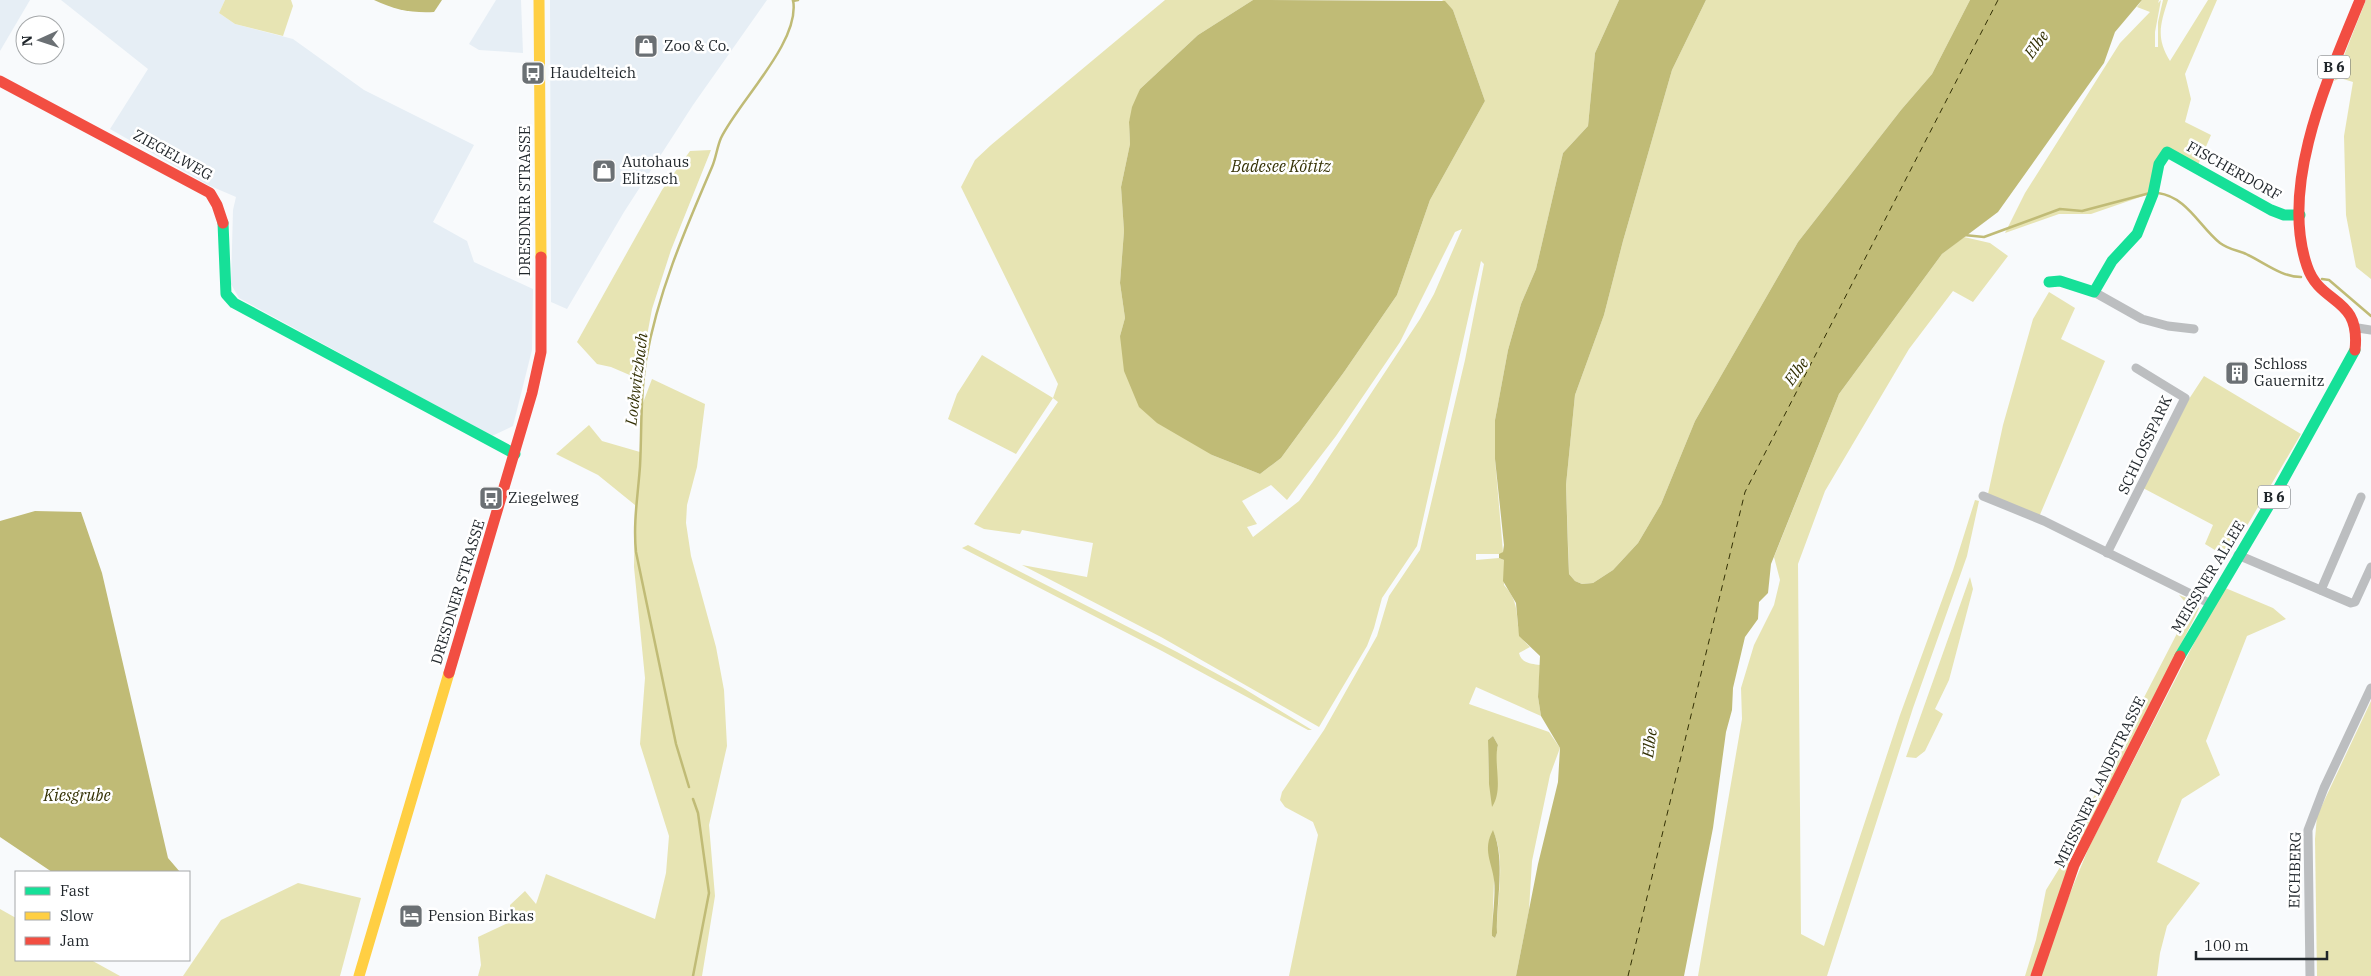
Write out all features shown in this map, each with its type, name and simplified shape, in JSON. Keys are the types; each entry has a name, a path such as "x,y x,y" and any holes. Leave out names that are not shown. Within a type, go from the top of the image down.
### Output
{"main road":[{"name":"DRESDNER STRASSE","path":"359,976 515,454 541,352 539,0"},
{"name":"B 6","path":"2358,328 2353,317 2316,283 2307,268 2301,236 2300,214 2302,177 2312,136 2327,86 2360,0"},
{"name":"ZIEGELWEG","path":"0,81 210,192 220,205 224,218 226,294 234,303 515,454"},
{"name":"FISCHERDORF","path":"2094,292 2112,261 2137,234 2153,192 2159,164 2167,152 2271,210 2284,215 2300,214"},
{"path":"2048,282 2066,282 2094,292"},
{"name":"MEISSNER ALLEE","path":"2178,660 2209,603 2271,502 2351,360 2358,340 2358,328"},
{"name":"MEISSNER LANDSTRASSE","path":"2036,976 2074,865 2178,660"}],"street":[{"path":"2094,292 2142,319 2194,329"},
{"path":"2358,328 2364,327 2371,330"},
{"name":"SCHLOSSPARK","path":"2108,553 2186,398 2136,368"},
{"path":"1983,496 2044,521 2209,603"},
{"path":"2321,590 2361,496"},
{"path":"2238,555 2351,603 2355,602 2371,567"},
{"name":"EICHBERG","path":"2310,976 2308,830 2324,788 2371,688"}],"shaded area":[{"path":"0,0 30,0 21,15 15,15 15,26 0,51"},
{"path":"61,0 225,0 219,13 235,24 293,39 364,90 474,145 433,222 467,241 474,262 533,289 532,350 513,426 492,436 239,298 231,284 233,210 236,197 208,185 110,129 148,69"},
{"path":"225,0 291,0 293,6 283,36 235,24 219,13"},
{"path":"496,0 521,0 523,53 479,50 469,44"},
{"path":"550,0 767,0 693,105 624,212 567,309 551,302"},
{"path":"1165,0 1253,0 1198,35 1140,89 1129,122 1130,144 1121,187 1124,231 1120,283 1125,318 1120,336 1212,455 1260,474 1281,458 1397,295 1430,200 1485,101 1453,10 1442,0 1619,0 1595,53 1588,126 1563,153 1536,269 1521,304 1508,350 1495,420 1495,459 1503,552 1502,554 1476,554 1476,560 1499,558 1504,560 1504,585 1515,603 1520,633 1530,647 1519,653 1520,656 1527,662 1540,665 1538,697 1541,716 1476,687 1469,704 1549,732 1560,748 1550,775 1532,861 1529,910 1516,976 1289,976 1318,835 1313,822 1285,807 1280,800 1282,792 1324,730 1377,636 1389,596 1420,550 1465,360 1484,264 1481,261 1417,546 1382,598 1367,646 1319,727 1161,637 1022,565 1087,577 1093,543 1022,530 1020,534 984,529 974,524 1058,402 1053,398 1058,384 961,187 975,160 991,145","holes":["1462,229 1434,294 1420,319 1312,483 1299,501 1253,537 1247,527 1257,524 1242,501 1271,485 1287,500 1336,436 1400,342 1455,232","1493,736 1498,745 1489,784 1488,740","1493,831 1497,842 1500,868 1497,933 1495,938 1492,936"]},
{"path":"1706,0 1970,0 1932,74 1901,110 1798,242 1695,421 1661,504 1638,543 1613,570 1593,583 1582,584 1575,581 1569,574 1566,485 1575,395 1604,315 1672,70"},
{"path":"2142,0 2159,0 2158,3 2161,0 2155,32 2155,47 2158,47 2158,22 2163,0 2168,0 2161,24 2161,38 2170,61 2208,0 2217,0 2185,74 2191,99 2185,122 2211,135 2198,165 2169,149 2149,194 2091,214 2059,214 2005,233 2025,193 2120,43 2150,12 2137,7"},
{"path":"2366,0 2371,0 2371,279 2356,267 2346,215 2344,136 2353,82 2340,78 2334,81"},
{"path":"711,150 671,250 652,309 639,379 611,367 597,364 577,342 662,190 690,151"},
{"path":"1964,237 1990,243 2008,256 1973,302 1953,291 1909,349 1825,491 1798,564 1801,934 1824,946 1900,715 1953,570 1975,500 1979,501 1967,556 1913,708 1827,976 1698,976 1742,719 1741,688 1754,645 1774,605 1780,580 1774,557 1839,394 1942,254"},
{"path":"2049,292 2075,308 2061,339 2105,361 2039,517 1988,494 2003,425 2033,319"},
{"path":"982,355 1053,398 1016,454 948,419 957,394"},
{"path":"2204,376 2301,434 2228,558 2205,544 2213,525 2143,488 2189,399"},
{"path":"652,379 705,404 697,467 687,505 686,523 691,556 716,647 724,690 727,746 709,825 715,896 702,976 478,976 481,965 478,937 512,921 510,905 525,891 536,904 546,874 655,919 666,873 669,836 640,744 645,678 634,567 635,505 598,475 556,454 589,425 602,441 640,452 641,408"},
{"path":"968,545 1177,652 1243,688 1312,730 1308,730 1162,651 962,548"},
{"path":"1970,577 1973,589 1949,680 1935,709 1943,714 1925,751 1916,758 1906,757"},
{"path":"2223,587 2273,608 2286,619 2247,636 2206,741 2220,775 2182,799 2157,862 2200,883 2167,926 2160,953 2157,976 2041,976 2062,913 2089,847"},
{"path":"2179,595 2197,602 2199,608 2165,675 2031,976 2025,976 2036,940 2046,890 2062,864 2105,773 2186,616 2186,603"},
{"path":"2371,701 2371,976 2317,976 2315,839 2317,816"},
{"path":"298,883 361,898 340,976 183,976 221,920"},
{"path":"0,909 15,917 15,961 93,961 120,976 0,976"}],"water":[{"path":"374,0 442,0 434,12 426,12 396,8"},
{"name":"Badesee Kötitz","path":"1253,0 1445,1 1453,10 1485,101 1430,200 1397,295 1281,458 1260,474 1212,455 1157,423 1139,407 1124,371 1120,336 1125,318 1120,283 1124,231 1121,187 1130,144 1129,122 1132,107 1140,89 1198,35"},
{"name":"Elbe","path":"1619,0 1706,0 1672,70 1604,315 1575,395 1566,485 1568,549 1569,574 1575,581 1582,584 1593,583 1613,570 1638,543 1661,504 1695,421 1798,242 1901,110 1932,74 1970,0 2142,0 2115,32 2104,63 1998,212 1942,254 1839,394 1771,564 1768,593 1759,602 1758,619 1745,637 1733,688 1732,710 1726,732 1713,828 1684,976 1516,976 1538,864 1558,782 1560,748 1541,716 1538,697 1540,656 1519,636 1516,603 1503,581 1504,560 1499,558 1499,554 1503,552 1504,545 1495,459 1495,420 1508,350 1521,304 1536,269 1563,153 1588,126 1595,53"},
{"name":"Kiesgrube","path":"35,511 81,512 102,573 168,858 179,871 51,871 0,837 0,521"},
{"path":"1493,736 1498,745 1498,784 1492,807 1489,784 1488,740"},
{"path":"1493,830 1497,842 1500,868 1497,933 1495,938 1492,936 1494,886 1488,850"}],"waterway":[{"name":"Lockwitzbach","path":"689,787 676,744 636,552 635,520 640,466 644,373 651,335 665,286 682,238 713,164 718,145 730,123 767,70 788,34 793,16 793,0"},
{"name":"Lockwitzbach","path":"793,1 798,0"},
{"path":"1964,235 1984,237 2060,209 2082,211 2150,193"},
{"path":"2158,193 2177,200 2185,206 2212,236 2224,246 2245,253 2287,275 2301,277"},
{"path":"2322,279 2329,280 2371,316"},
{"name":"Lockwitzbach","path":"693,799 698,813 709,893 693,976"}],"ferry route":[{"path":"1628,976 1745,492 1998,0"}],"traffic: fast":[{"path":"2049,282 2060,281 2094,292 2112,261 2137,234 2153,194 2159,164 2167,152 2271,210 2284,215 2300,215"},
{"path":"223,223 226,294 234,303 515,454"},
{"path":"2180,656 2271,502 2355,350"}],"traffic: slow":[{"path":"539,0 541,257"},
{"path":"359,976 449,673"}],"traffic: jam":[{"path":"2355,350 2355,332 2352,319 2346,310 2313,279 2307,266 2300,234 2299,201 2303,166 2311,131 2322,96 2360,0"},
{"path":"0,81 210,193 217,205 223,223"},
{"path":"449,673 532,393 541,352 541,257"},
{"path":"2036,976 2074,865 2180,656"}],"place":[{"name":"Zoo & Co.","path":"646,46"},
{"name":"Haudelteich","path":"533,73"},
{"name":"Autohaus Elitzsch","path":"604,171"},
{"name":"Schloss Gauernitz","path":"2237,373"},
{"name":"Ziegelweg","path":"491,498"},
{"name":"Pension Birkas","path":"411,916"}]}
